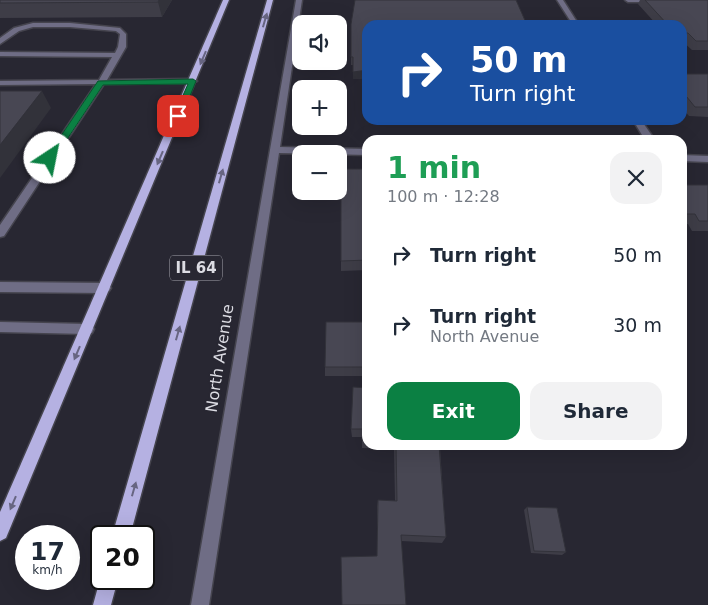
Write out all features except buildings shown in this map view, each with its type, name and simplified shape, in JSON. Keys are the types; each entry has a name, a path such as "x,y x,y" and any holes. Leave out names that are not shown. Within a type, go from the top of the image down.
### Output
{"main road":[{"path":"0,532 226,0"},
{"name":"IL 64","path":"124,525 270,0"},
{"path":"102,605 106,590"}],"street":[{"name":"North Avenue","path":"200,605 299,0"},
{"path":"560,0 573,20"},
{"path":"628,0 663,0"},
{"path":"0,42 21,27 33,25 110,28 118,29 123,34 122,47 101,82 0,233"},
{"path":"0,54 117,55"},
{"path":"0,83 193,81"},
{"path":"273,150 362,152"},
{"path":"687,158 708,159"},
{"path":"0,287 104,288"},
{"path":"0,327 87,329"}],"route":[{"path":"50,158 101,82 193,81 178,116"}]}
